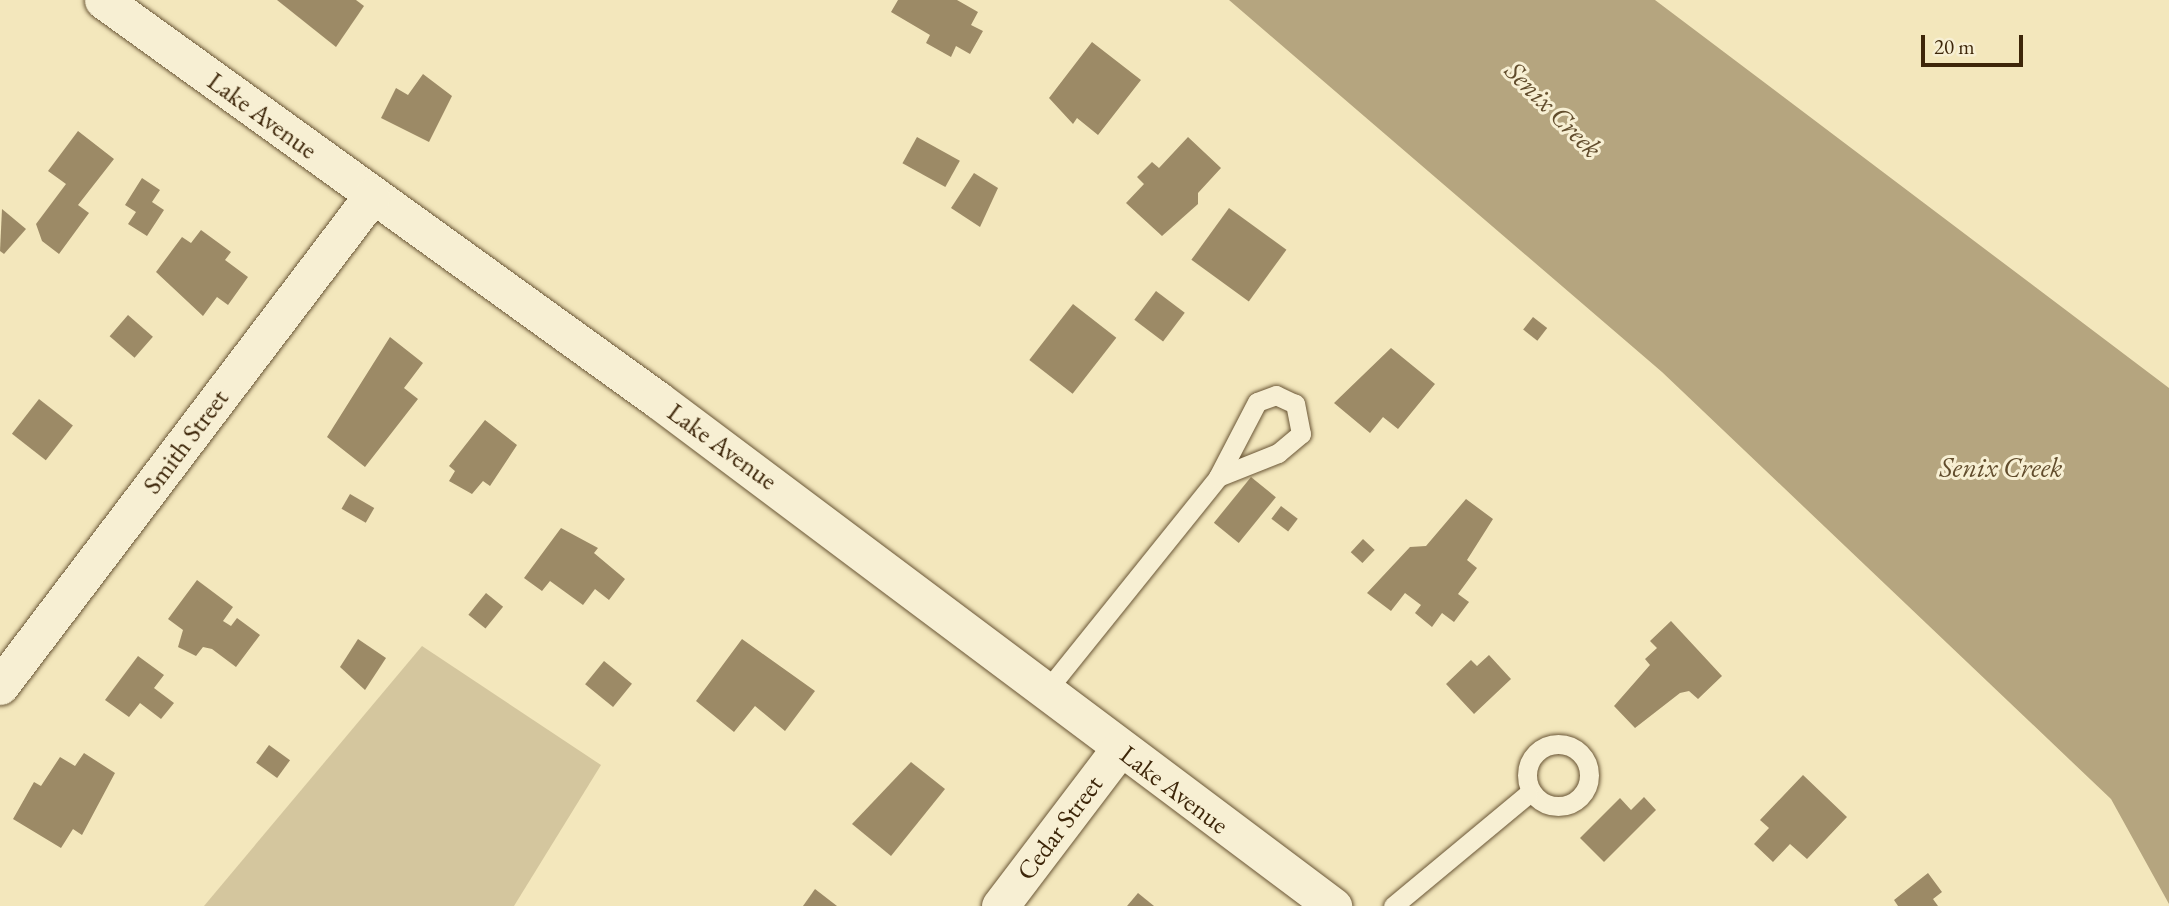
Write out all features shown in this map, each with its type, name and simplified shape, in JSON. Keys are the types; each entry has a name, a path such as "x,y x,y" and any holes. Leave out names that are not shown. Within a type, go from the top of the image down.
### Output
{"street":[{"name":"Lake Avenue","path":"113,3 371,197 658,400 1047,690 1119,749 1333,906"},
{"name":"Smith Street","path":"0,686 371,197"},
{"name":"Cedar Street","path":"1000,906 1119,749"}],"lane":[{"path":"1047,690 1217,477 1257,402 1276,396 1295,404 1303,423 1292,443 1217,477"},
{"path":"1393,906 1528,794"}],"shaded area":[{"path":"422,646 601,765 514,906 204,906"}],"water":[{"name":"Senix Creek","path":"1229,0 1655,0 2169,388 2169,904 2111,799 1662,372"}],"building":[{"path":"277,0 356,0 364,6 336,47"},
{"path":"898,0 957,0 978,12 971,25 983,31 970,54 956,46 951,57 926,43 930,35 891,12"},
{"path":"1092,42 1141,80 1098,135 1077,118 1073,124 1049,98"},
{"path":"423,74 452,96 429,142 381,118 396,88 408,95"},
{"path":"78,131 114,159 78,205 89,213 59,254 42,241 36,224 66,184 48,171"},
{"path":"917,137 960,161 945,187 902,163"},
{"path":"1188,137 1221,168 1198,193 1198,204 1162,236 1126,203 1144,184 1137,177 1152,162 1159,168"},
{"path":"974,173 998,188 980,227 951,208"},
{"path":"142,178 160,190 152,202 164,210 147,236 128,224 136,212 125,205"},
{"path":"1229,208 1286,250 1249,302 1191,260"},
{"path":"2,209 26,229 4,254 0,251"},
{"path":"201,230 231,252 225,260 248,277 228,305 217,297 203,316 156,272 182,237 191,243"},
{"path":"1156,291 1185,313 1163,341 1134,320"},
{"path":"1073,304 1116,338 1073,394 1029,360"},
{"path":"128,315 153,337 135,358 110,336"},
{"path":"1533,317 1547,328 1537,341 1523,330"},
{"path":"390,337 423,363 404,388 418,399 365,467 327,437"},
{"path":"1391,348 1435,384 1398,429 1383,417 1370,433 1334,403"},
{"path":"39,399 73,425 46,460 12,434"},
{"path":"485,420 517,445 490,486 483,481 472,494 449,481 455,471 449,466"},
{"path":"1251,477 1276,497 1239,543 1214,523"},
{"path":"350,494 374,508 366,523 342,509"},
{"path":"1466,499 1493,519 1467,560 1477,568 1458,594 1469,602 1454,622 1442,613 1432,627 1415,613 1421,605 1405,593 1391,611 1367,593 1410,547 1426,546"},
{"path":"1281,506 1298,519 1288,531 1271,519"},
{"path":"561,528 598,548 594,553 625,579 609,600 595,589 583,605 550,581 542,591 524,578"},
{"path":"1363,539 1375,550 1362,563 1351,552"},
{"path":"197,580 233,607 223,621 231,626 237,618 260,635 236,667 212,649 203,647 196,656 178,647 183,630 168,619"},
{"path":"486,593 503,607 485,629 468,615"},
{"path":"1671,621 1722,676 1698,699 1689,691 1680,693 1635,728 1614,706 1650,665 1645,659 1657,648 1650,641"},
{"path":"358,639 386,658 365,690 340,667"},
{"path":"742,639 815,691 785,731 755,706 734,732 696,701"},
{"path":"1489,655 1511,679 1474,714 1446,684 1471,660 1477,666"},
{"path":"138,656 164,675 154,688 174,703 161,719 140,703 129,717 105,700"},
{"path":"604,661 632,684 613,707 585,684"},
{"path":"269,745 290,760 277,778 256,763"},
{"path":"84,753 115,773 82,835 73,829 61,848 13,819 34,782 41,786 60,757 75,766"},
{"path":"911,762 945,789 891,856 852,824"},
{"path":"1803,775 1847,817 1807,859 1790,844 1773,862 1754,844 1769,828 1760,820"},
{"path":"1644,797 1656,810 1604,862 1580,838 1620,798 1631,810"},
{"path":"1928,873 1942,892 1933,899 1938,906 1898,906 1894,900"},
{"path":"815,889 837,906 803,906"},
{"path":"1138,893 1154,906 1127,906"}]}
